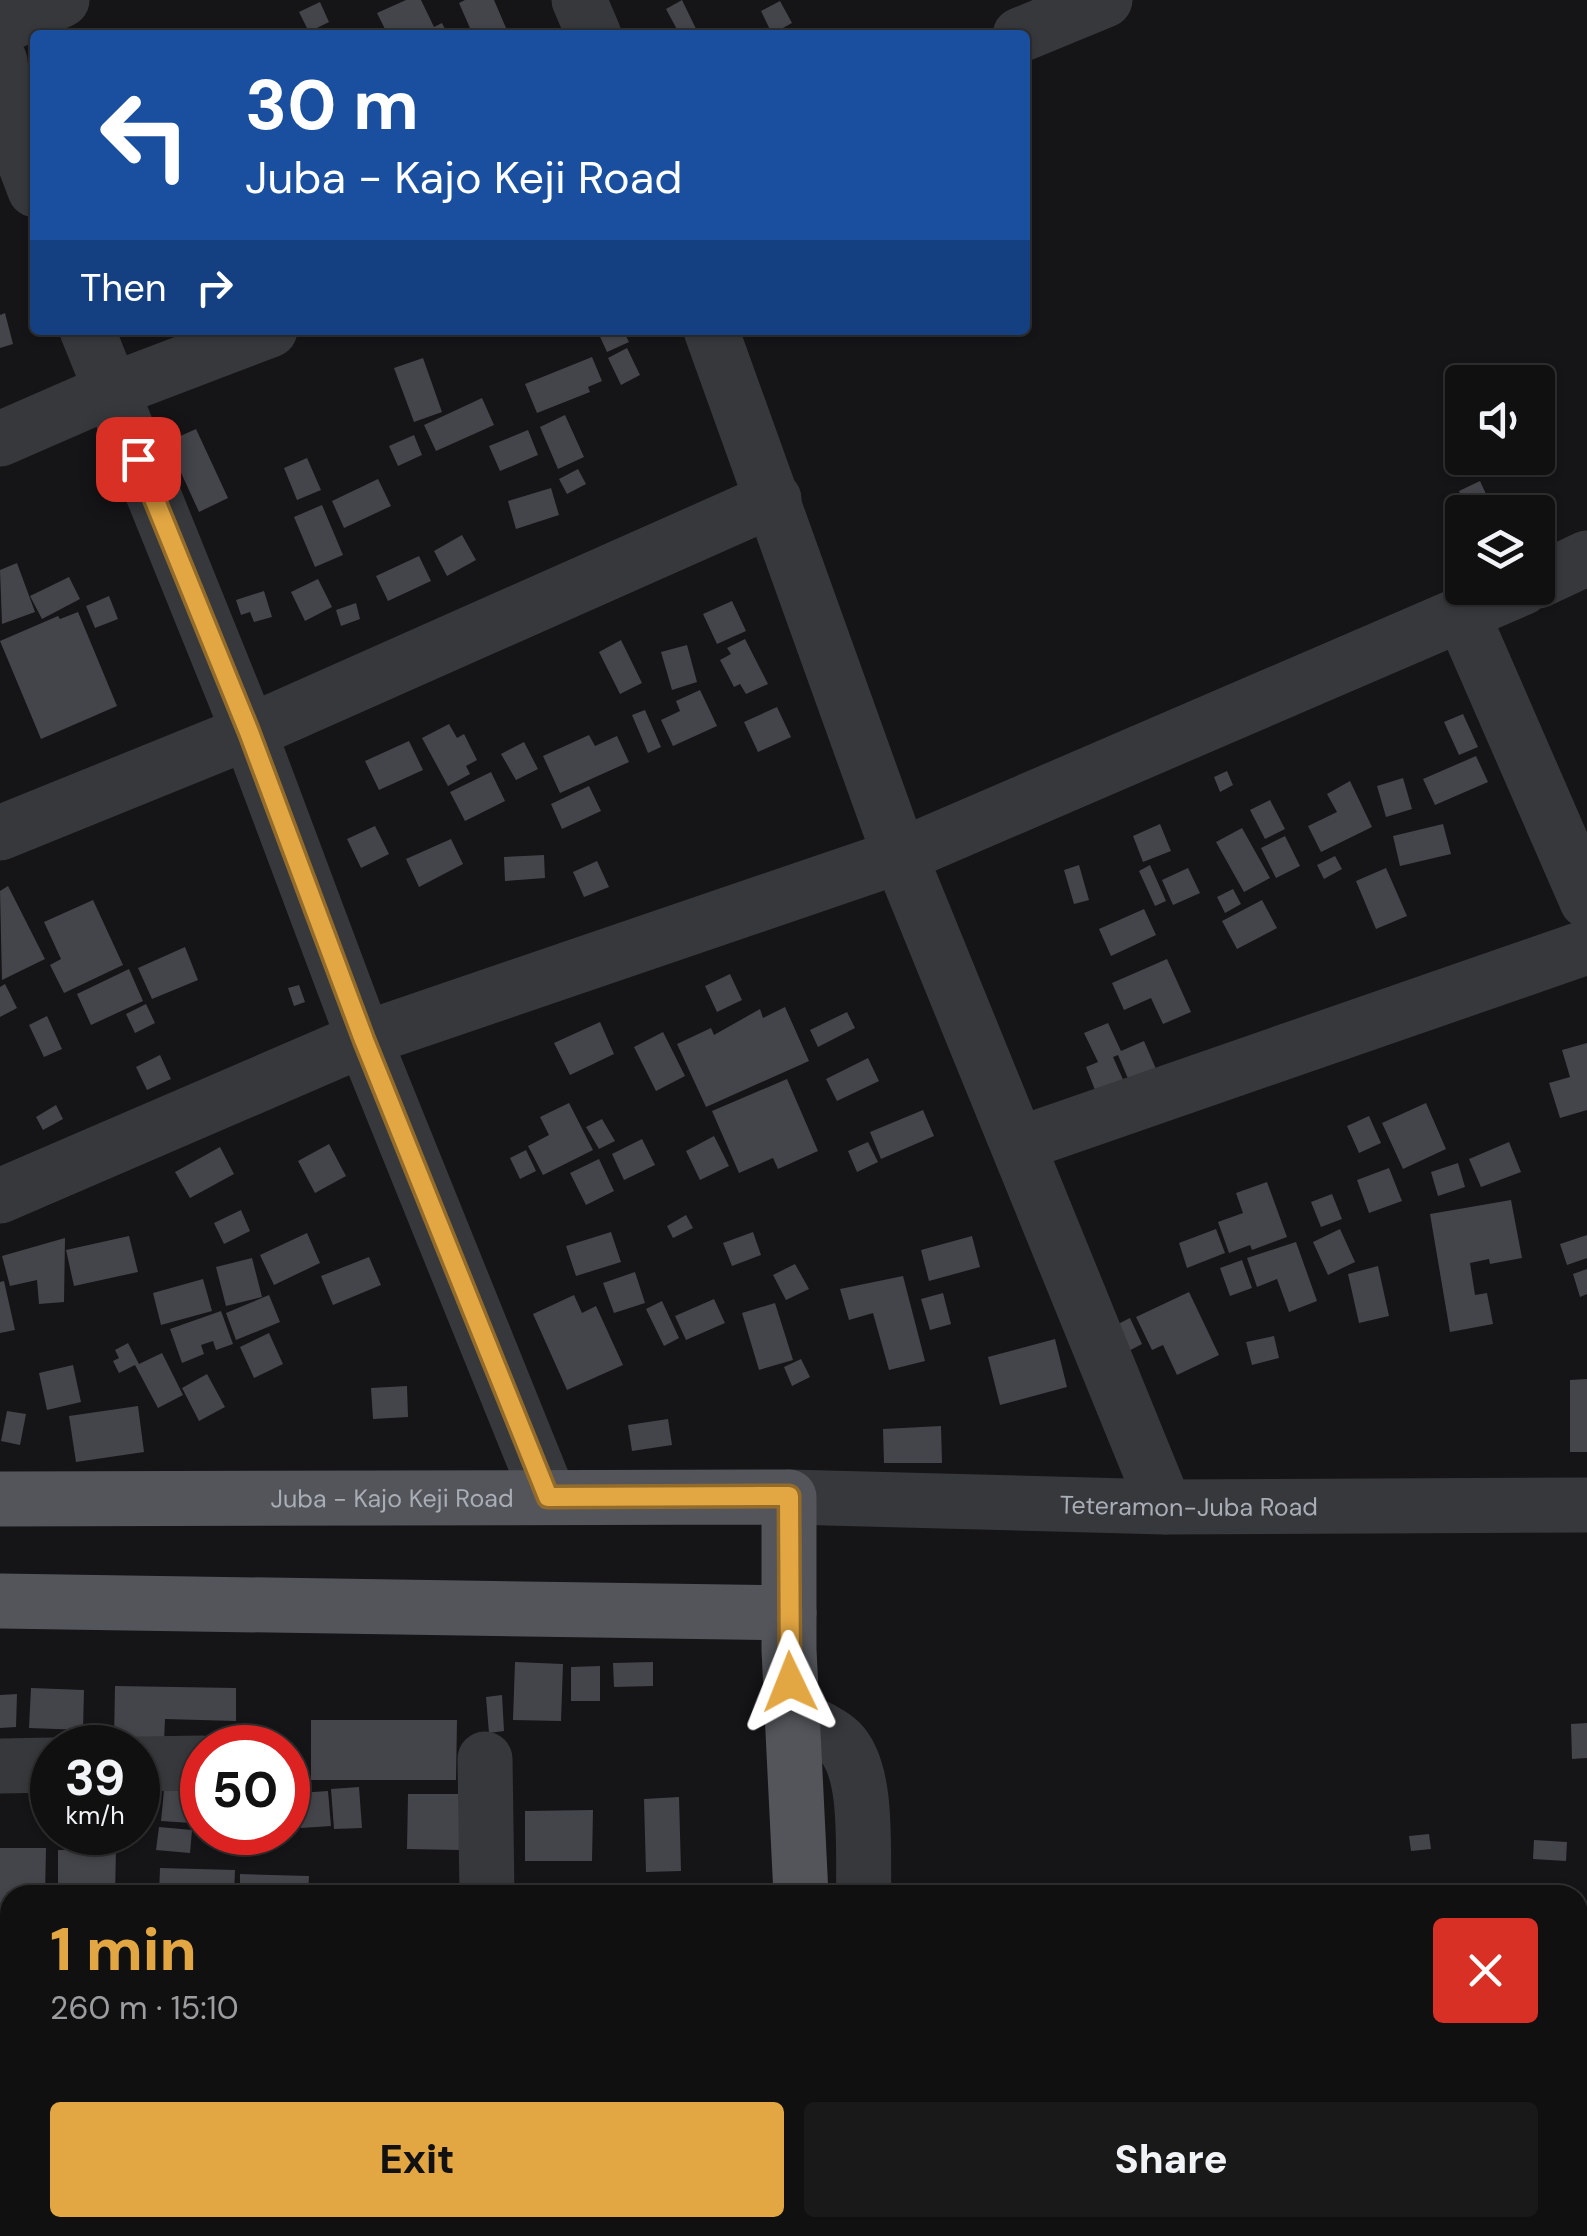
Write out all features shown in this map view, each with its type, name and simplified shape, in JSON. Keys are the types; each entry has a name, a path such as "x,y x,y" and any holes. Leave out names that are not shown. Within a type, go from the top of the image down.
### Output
{"main road":[{"name":"Juba - Kajo Keji Road","path":"0,1499 789,1496"},
{"path":"789,1496 791,1715 800,1885"},
{"path":"0,1602 789,1613"}],"street":[{"path":"0,27 62,0"},
{"path":"579,0 592,30"},
{"path":"1030,31 1105,0"},
{"path":"0,61 4,111 30,177"},
{"path":"90,335 249,732 364,1040 548,1497"},
{"path":"0,438 110,390 257,335"},
{"path":"713,335 900,856 1165,1507"},
{"path":"0,833 249,732 774,499"},
{"path":"1555,572 1587,558"},
{"path":"0,1196 364,1040 900,856 1483,605"},
{"path":"1462,614 1587,901"},
{"path":"1019,1144 1587,947"},
{"name":"Teteramon-Juba Road","path":"789,1496 1165,1507 1587,1505"},
{"path":"791,1715 837,1738 850,1754 859,1783 864,1885"},
{"path":"485,1759 486,1885"},
{"path":"0,1766 30,1765"}],"building":[{"path":"406,0 421,0 434,27 442,23 446,30 386,30 377,13"},
{"path":"494,0 507,30 471,30 459,3"},
{"path":"682,0 697,30 677,30 666,9"},
{"path":"780,1 792,23 770,30 761,11"},
{"path":"320,2 329,22 308,30 299,12"},
{"path":"5,313 13,344 0,348 0,315"},
{"path":"599,335 626,335 629,342 607,352"},
{"path":"627,348 640,375 621,385 608,358"},
{"path":"592,357 602,381 588,387 590,392 537,413 525,384"},
{"path":"423,358 442,412 414,422 394,368"},
{"path":"482,398 494,425 436,451 424,425"},
{"path":"565,415 584,457 558,469 540,427"},
{"path":"196,429 228,498 199,512 167,442"},
{"path":"528,430 538,455 500,471 489,446"},
{"path":"414,435 422,455 398,466 389,446"},
{"path":"307,458 321,490 297,500 284,468"},
{"path":"578,469 586,484 567,494 559,479"},
{"path":"378,479 391,506 344,528 332,501"},
{"path":"1480,481 1486,495 1461,495 1459,491"},
{"path":"551,488 559,515 516,529 508,501"},
{"path":"322,505 343,555 315,567 294,517"},
{"path":"462,535 476,560 447,576 434,551"},
{"path":"419,556 431,581 388,601 376,576"},
{"path":"17,563 35,612 2,624 0,570"},
{"path":"69,577 80,599 42,619 30,596"},
{"path":"318,579 332,607 305,621 291,592"},
{"path":"264,591 272,617 254,622 250,612 241,615 236,600"},
{"path":"109,596 118,619 95,628 86,606"},
{"path":"732,601 746,631 717,644 703,614"},
{"path":"356,603 360,619 341,626 336,610"},
{"path":"78,612 117,706 41,739 0,641 58,616 60,619"},
{"path":"745,639 768,684 746,694 740,684 734,687 720,660 731,654 727,648"},
{"path":"621,640 642,683 620,694 599,652"},
{"path":"687,645 697,682 672,690 661,652"},
{"path":"700,690 717,726 673,746 661,720 680,711 676,701"},
{"path":"777,707 791,737 758,752 744,722"},
{"path":"645,710 661,747 648,753 632,715"},
{"path":"1463,714 1478,747 1459,755 1444,722"},
{"path":"449,724 457,738 464,734 477,760 466,766 470,774 448,786 422,738"},
{"path":"589,735 595,746 617,736 629,762 560,793 543,756"},
{"path":"409,741 423,770 379,790 365,761"},
{"path":"524,742 538,769 516,780 501,754"},
{"path":"1476,756 1488,782 1435,805 1423,779"},
{"path":"1227,771 1233,785 1220,792 1214,777"},
{"path":"491,772 505,801 465,821 450,792"},
{"path":"1403,778 1412,809 1386,817 1377,786"},
{"path":"1350,781 1372,827 1321,852 1308,826 1337,812 1327,794"},
{"path":"589,786 601,811 562,829 551,804"},
{"path":"1270,800 1285,829 1265,839 1250,810"},
{"path":"1160,824 1171,851 1143,862 1133,836"},
{"path":"1443,824 1451,854 1400,866 1393,836"},
{"path":"375,826 389,854 361,868 347,839"},
{"path":"1242,828 1270,878 1244,892 1216,842"},
{"path":"1285,836 1300,866 1276,878 1261,848"},
{"path":"451,839 463,864 419,887 406,859"},
{"path":"544,855 545,878 505,881 504,857"},
{"path":"1335,856 1342,869 1324,879 1317,865"},
{"path":"597,861 609,887 584,897 573,872"},
{"path":"1079,865 1089,900 1074,904 1064,870"},
{"path":"1150,865 1166,901 1155,906 1139,871"},
{"path":"1188,868 1200,893 1173,905 1162,880"},
{"path":"1386,868 1407,916 1376,929 1356,881"},
{"path":"8,886 45,959 2,980 0,891"},
{"path":"1233,889 1241,904 1225,913 1217,897"},
{"path":"93,900 123,965 64,993 50,965 61,959 44,922"},
{"path":"1262,900 1277,928 1237,949 1222,921"},
{"path":"1144,909 1156,935 1111,956 1099,929"},
{"path":"185,947 198,980 152,999 138,968"},
{"path":"1167,959 1191,1012 1163,1024 1151,998 1124,1010 1112,983"},
{"path":"129,969 143,1001 91,1025 77,994"},
{"path":"730,974 742,1000 717,1012 705,986"},
{"path":"5,984 17,1008 0,1017 0,987"},
{"path":"299,985 305,1002 294,1006 288,988"},
{"path":"146,1004 155,1023 135,1033 126,1014"},
{"path":"785,1007 809,1061 706,1107 677,1044 711,1028 714,1035 760,1009 763,1018"},
{"path":"847,1012 855,1028 818,1047 810,1030"},
{"path":"47,1016 62,1049 44,1057 29,1025"},
{"path":"600,1022 614,1054 570,1075 554,1043"},
{"path":"1108,1023 1121,1051 1144,1041 1156,1069 1129,1081 1118,1055 1113,1057 1125,1084 1097,1095 1086,1067 1098,1062 1084,1033"},
{"path":"663,1032 685,1076 656,1091 634,1047"},
{"path":"1587,1043 1587,1110 1560,1118 1549,1083 1570,1077 1562,1050"},
{"path":"160,1055 171,1079 147,1090 136,1067"},
{"path":"868,1058 879,1081 837,1101 826,1079"},
{"path":"787,1079 818,1151 778,1169 773,1158 739,1173 712,1111"},
{"path":"569,1103 593,1150 543,1175 528,1146 549,1135 540,1117"},
{"path":"1426,1103 1446,1149 1403,1169 1382,1123"},
{"path":"56,1105 63,1119 43,1130 36,1117"},
{"path":"923,1110 934,1136 881,1159 870,1132"},
{"path":"1369,1116 1381,1143 1359,1153 1347,1126"},
{"path":"602,1119 615,1141 599,1149 586,1127"},
{"path":"714,1136 729,1166 700,1180 686,1151"},
{"path":"642,1139 655,1165 624,1180 612,1154"},
{"path":"868,1142 878,1162 857,1172 848,1151"},
{"path":"1509,1142 1521,1172 1481,1187 1469,1159"},
{"path":"329,1144 346,1176 315,1193 298,1161"},
{"path":"220,1147 234,1174 190,1198 175,1172"},
{"path":"526,1150 536,1171 520,1179 510,1158"},
{"path":"599,1159 614,1191 586,1205 570,1173"},
{"path":"1458,1163 1465,1187 1438,1196 1431,1172"},
{"path":"1389,1168 1402,1201 1369,1213 1357,1180"},
{"path":"1267,1182 1287,1237 1252,1250 1250,1245 1229,1253 1218,1222 1243,1213 1236,1193"},
{"path":"1332,1194 1342,1219 1321,1227 1311,1202"},
{"path":"1511,1200 1522,1258 1470,1263 1475,1295 1487,1293 1493,1324 1450,1332 1430,1214"},
{"path":"241,1210 250,1231 224,1244 214,1223"},
{"path":"686,1215 693,1228 673,1238 667,1226"},
{"path":"1216,1229 1225,1253 1187,1268 1179,1243"},
{"path":"1340,1229 1355,1262 1328,1275 1313,1242"},
{"path":"611,1232 621,1262 576,1276 566,1246"},
{"path":"753,1232 761,1255 732,1266 723,1243"},
{"path":"307,1233 320,1263 274,1285 260,1255"},
{"path":"1587,1235 1587,1258 1567,1265 1560,1244"},
{"path":"129,1236 138,1272 74,1286 66,1250"},
{"path":"972,1236 980,1267 929,1281 921,1250"},
{"path":"65,1238 64,1302 39,1304 37,1280 10,1286 2,1256"},
{"path":"1296,1242 1317,1301 1289,1312 1277,1279 1257,1287 1247,1258"},
{"path":"369,1257 381,1285 333,1305 321,1276"},
{"path":"252,1258 262,1297 226,1306 216,1267"},
{"path":"1242,1260 1252,1288 1230,1296 1220,1268"},
{"path":"795,1264 809,1289 786,1300 773,1275"},
{"path":"1378,1266 1389,1316 1359,1323 1348,1274"},
{"path":"1587,1269 1587,1294 1580,1297 1573,1274"},
{"path":"635,1272 645,1303 614,1313 603,1283"},
{"path":"903,1276 925,1361 889,1370 873,1313 849,1320 840,1289"},
{"path":"203,1279 212,1311 161,1325 153,1293"},
{"path":"4,1281 15,1330 0,1333 0,1282"},
{"path":"1189,1292 1219,1355 1177,1375 1163,1345 1152,1350 1136,1317"},
{"path":"943,1293 951,1324 930,1330 921,1299"},
{"path":"269,1295 280,1322 236,1340 226,1313"},
{"path":"574,1295 582,1313 596,1306 623,1365 567,1390 533,1314"},
{"path":"714,1299 725,1323 686,1340 675,1316"},
{"path":"662,1301 679,1338 664,1346 646,1309"},
{"path":"775,1303 793,1360 759,1370 742,1313"},
{"path":"221,1311 233,1344 216,1350 213,1341 201,1345 204,1354 182,1363 170,1329"},
{"path":"1130,1318 1142,1344 1123,1354 1110,1328"},
{"path":"269,1333 283,1364 254,1378 240,1347"},
{"path":"1274,1336 1279,1358 1252,1365 1246,1342"},
{"path":"1055,1339 1067,1387 1000,1405 988,1357"},
{"path":"128,1343 139,1364 162,1353 183,1395 158,1408 135,1365 119,1373 113,1361 119,1358 115,1350"},
{"path":"801,1359 810,1377 792,1386 784,1367"},
{"path":"73,1365 81,1402 47,1410 39,1373"},
{"path":"207,1374 225,1407 199,1421 182,1388"},
{"path":"1587,1379 1587,1452 1570,1452 1570,1380"},
{"path":"407,1386 408,1417 373,1419 371,1388"},
{"path":"138,1406 144,1452 76,1462 69,1416"},
{"path":"7,1411 26,1414 20,1445 1,1441"},
{"path":"668,1419 672,1445 632,1451 628,1425"},
{"path":"941,1426 942,1463 884,1463 883,1429"},
{"path":"515,1662 563,1664 561,1721 513,1720"},
{"path":"653,1662 653,1686 614,1687 613,1663"},
{"path":"600,1666 600,1701 571,1701 571,1667"},
{"path":"115,1686 236,1688 236,1721 165,1719 164,1742 160,1742 160,1725 114,1725"},
{"path":"31,1688 84,1690 83,1725 29,1728"},
{"path":"17,1694 16,1727 0,1728 0,1695"},
{"path":"502,1695 504,1731 489,1733 486,1697"},
{"path":"311,1720 457,1720 456,1780 311,1780"},
{"path":"1587,1723 1587,1758 1572,1759 1571,1724"},
{"path":"359,1787 362,1828 334,1829 331,1789"},
{"path":"164,1790 180,1791 180,1822 161,1821"},
{"path":"328,1791 331,1826 310,1827 310,1792"},
{"path":"408,1794 461,1794 460,1850 407,1849"},
{"path":"679,1797 681,1871 646,1872 644,1799"},
{"path":"593,1810 592,1861 525,1861 525,1811"},
{"path":"160,1827 180,1829 180,1852 160,1850"},
{"path":"1429,1834 1431,1849 1411,1851 1409,1836"},
{"path":"1534,1840 1567,1842 1566,1861 1533,1859"},
{"path":"0,1848 30,1848 30,1855 46,1855 45,1885 0,1885"},
{"path":"58,1855 116,1855 115,1885 58,1885"},
{"path":"160,1868 235,1870 234,1885 159,1885"},
{"path":"240,1874 309,1876 309,1885 240,1885"}],"route":[{"path":"138,459 249,732 364,1040 548,1497 789,1496 790,1682"}]}
